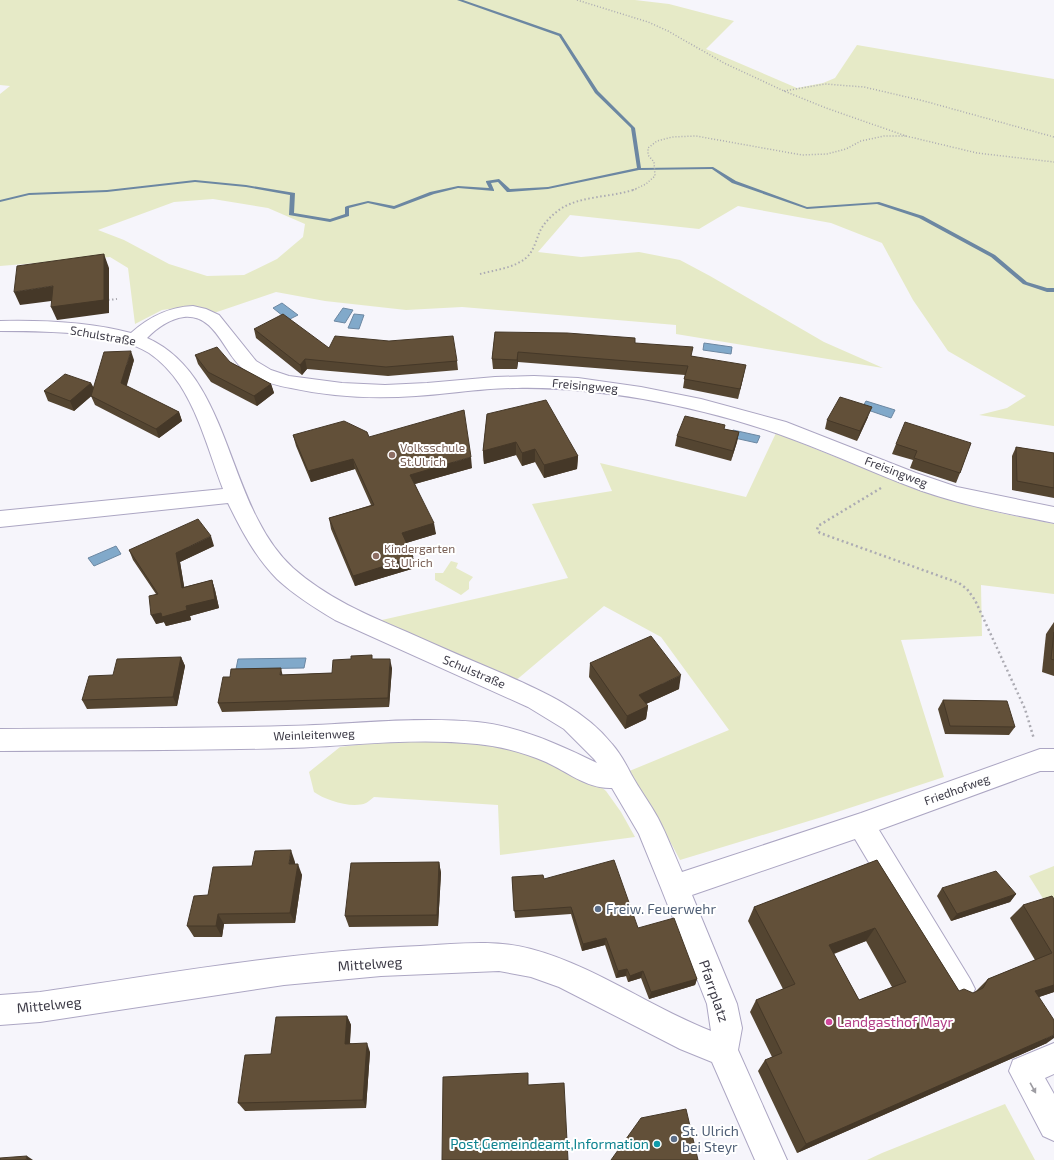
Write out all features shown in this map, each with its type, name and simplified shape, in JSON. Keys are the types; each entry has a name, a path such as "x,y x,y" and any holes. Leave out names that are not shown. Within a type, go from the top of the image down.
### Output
{"street":[{"name":"Freisingweg","path":"134,340 157,321 168,316 195,312 205,314 212,319 250,365 262,373 278,380 349,390 428,389 506,382 591,386 623,390 713,409 779,427 902,476 954,493 1054,515"},
{"name":"Schulstraße","path":"0,326 52,328 96,332 134,340 154,348 168,358 196,396 207,420 235,495 247,520 267,550 286,573 314,596 343,614 537,700 573,722 603,751 619,776 649,827 675,888"},
{"path":"0,519 235,495"},
{"name":"Weinleitenweg","path":"0,740 286,737 430,731 471,733 520,742 554,754 599,777 612,778 619,776"},
{"name":"Friedhofweg","path":"675,888 1047,760"},
{"path":"861,825 960,989"},
{"name":"Pfarrplatz","path":"675,888 722,1004 727,1028 723,1051"},
{"name":"Mittelweg","path":"0,1010 40,1007 284,971 381,962 499,957 531,963 565,975 691,1038 723,1051"},
{"path":"723,1051 771,1160"},
{"path":"1054,1058 1024,1070 1054,1125"}],"path":[{"path":"577,0 608,8 668,31 724,63 784,91 826,108 906,136 977,153 1054,162"},
{"path":"784,91 825,84 864,87 924,101 1054,137"},
{"path":"480,274 516,264 527,257 536,244 541,229 553,215 566,206 635,191 650,182 655,176 654,162 648,155 648,148 657,141 672,137 696,136 802,155 827,154 846,149 861,141 884,136 906,136"},
{"path":"101,301 117,299"},
{"path":"902,476 818,526 817,530 820,533 959,583 967,589 975,600 1047,760"}],"green space":[{"path":"0,0 635,0 669,4 734,21 706,49 797,88 823,83 835,78 857,45 1054,79 1054,426 979,415 1007,408 1026,396 948,351 913,300 882,243 831,223 738,206 699,229 570,215 538,252 581,257 639,252 680,260 824,342 883,368 676,334 676,325 462,307 406,310 325,301 276,292 214,313 184,307 162,310 135,324 128,268 110,257 0,266 0,94 10,86 0,85","holes":["213,199 268,208 305,224 303,237 277,259 244,275 207,276 169,264 124,240 98,230 174,202"]},
{"path":"776,433 915,489 1000,513 1054,524 1054,594 981,585 982,636 901,640 944,777 822,817 680,860 658,819 627,772 729,730 661,637 604,606 514,682 373,622 568,578 532,504 612,491 600,463 746,497"},
{"path":"451,561 458,563 456,568 473,577 469,582 469,589 461,595 435,580 435,573 443,573"},
{"path":"480,739 523,748 592,780 606,791 621,812 635,837 500,855 498,805 374,797 366,803 354,805 332,801 314,792 309,772 340,747 399,740"},
{"path":"1054,866 1054,916 1029,876"},
{"path":"1005,1104 1035,1160 867,1160 882,1153"}],"water":[{"path":"282,303 298,315 288,320 273,308"},
{"path":"343,308 353,310 345,323 334,321"},
{"path":"354,314 364,315 359,329 348,328"},
{"path":"704,343 732,347 731,354 703,350"},
{"path":"866,401 895,410 891,418 862,408"},
{"path":"733,430 760,436 757,443 730,437"},
{"path":"116,546 121,554 94,566 88,558"},
{"path":"306,658 304,668 236,669 238,659"}],"building":[{"path":"104,254 104,300 51,307 53,286 14,292 17,266"},
{"path":"283,314 329,348 335,336 389,341 453,336 457,361 386,367 305,359 300,365 254,329"},
{"path":"495,332 567,333 635,338 635,343 693,347 691,356 746,365 740,389 684,379 688,366 518,352 517,360 492,359"},
{"path":"217,347 230,362 271,384 254,396 208,372 195,355"},
{"path":"131,351 121,383 179,412 156,429 91,396 104,352"},
{"path":"65,374 91,383 70,401 44,391"},
{"path":"840,397 872,407 860,431 827,420"},
{"path":"546,400 578,456 544,465 535,449 522,453 516,442 483,451 487,414"},
{"path":"464,410 471,457 410,475 434,523 402,533 413,557 353,576 329,518 374,505 353,459 308,471 293,435 344,421 367,432 369,437"},
{"path":"685,416 725,425 724,429 739,432 733,451 677,436"},
{"path":"905,422 971,443 960,473 914,458 917,451 896,444"},
{"path":"1016,447 1054,453 1054,488 1017,481"},
{"path":"198,519 211,536 176,553 182,588 212,580 215,599 186,606 187,610 162,617 161,613 151,615 149,596 158,594 129,550"},
{"path":"1054,632 1054,660 1051,659"},
{"path":"651,636 681,675 639,695 648,706 627,716 590,663"},
{"path":"372,655 372,659 390,659 388,698 218,703 223,677 230,677 231,669 281,668 280,675 332,673 333,660 351,659 351,656"},
{"path":"181,657 173,697 82,700 89,676 113,675 117,659"},
{"path":"943,700 1007,701 1015,727 950,726"},
{"path":"291,850 289,864 298,864 290,913 218,914 216,926 187,926 194,896 208,895 213,867 252,866 255,851"},
{"path":"614,860 638,928 674,918 697,979 651,992 643,971 630,976 627,969 618,971 606,938 583,944 571,907 514,911 512,877 543,875 544,879"},
{"path":"877,860 959,991 964,989 973,993 983,988 988,979 1052,953 1023,905 1052,896 1054,899 1054,985 1035,991 1054,1020 1054,1035 806,1144 765,1060 782,1053 756,1000 795,984 754,907","holes":["875,928 906,982 859,1000 829,945"]},
{"path":"439,862 437,915 345,916 351,863"},
{"path":"996,871 1016,894 957,914 942,888"},
{"path":"347,1016 345,1044 367,1043 363,1100 238,1103 245,1055 271,1054 276,1017"},
{"path":"528,1073 528,1085 564,1083 568,1160 442,1160 443,1077"},
{"name":"Post,Gemeindeamt,Information","path":"686,1109 698,1160 611,1160 641,1118"},
{"path":"27,1156 26,1160 0,1160 0,1158"}],"waterway":[{"path":"459,0 560,35 596,92 633,128 639,169"},
{"path":"639,169 713,168 734,182 807,208 877,203 921,217 993,256 1025,283 1047,290 1054,290"},
{"path":"0,201 29,194 107,191 195,181 246,186 293,194 291,214 330,221 347,215 347,207 368,202 394,208 432,193 458,187 492,190 488,182 499,180 509,191 548,188 639,169"}],"place":[{"name":"Volksschule St.Ulrich","path":"392,455"},
{"name":"Kindergarten St. Ulrich","path":"376,556"},
{"name":"Freiw. Feuerwehr","path":"598,909"},
{"name":"Landgasthof Mayr","path":"829,1022"},
{"name":"St. Ulrich bei Steyr","path":"674,1139"},
{"name":"Post,Gemeindeamt,Information","path":"657,1144"}]}
